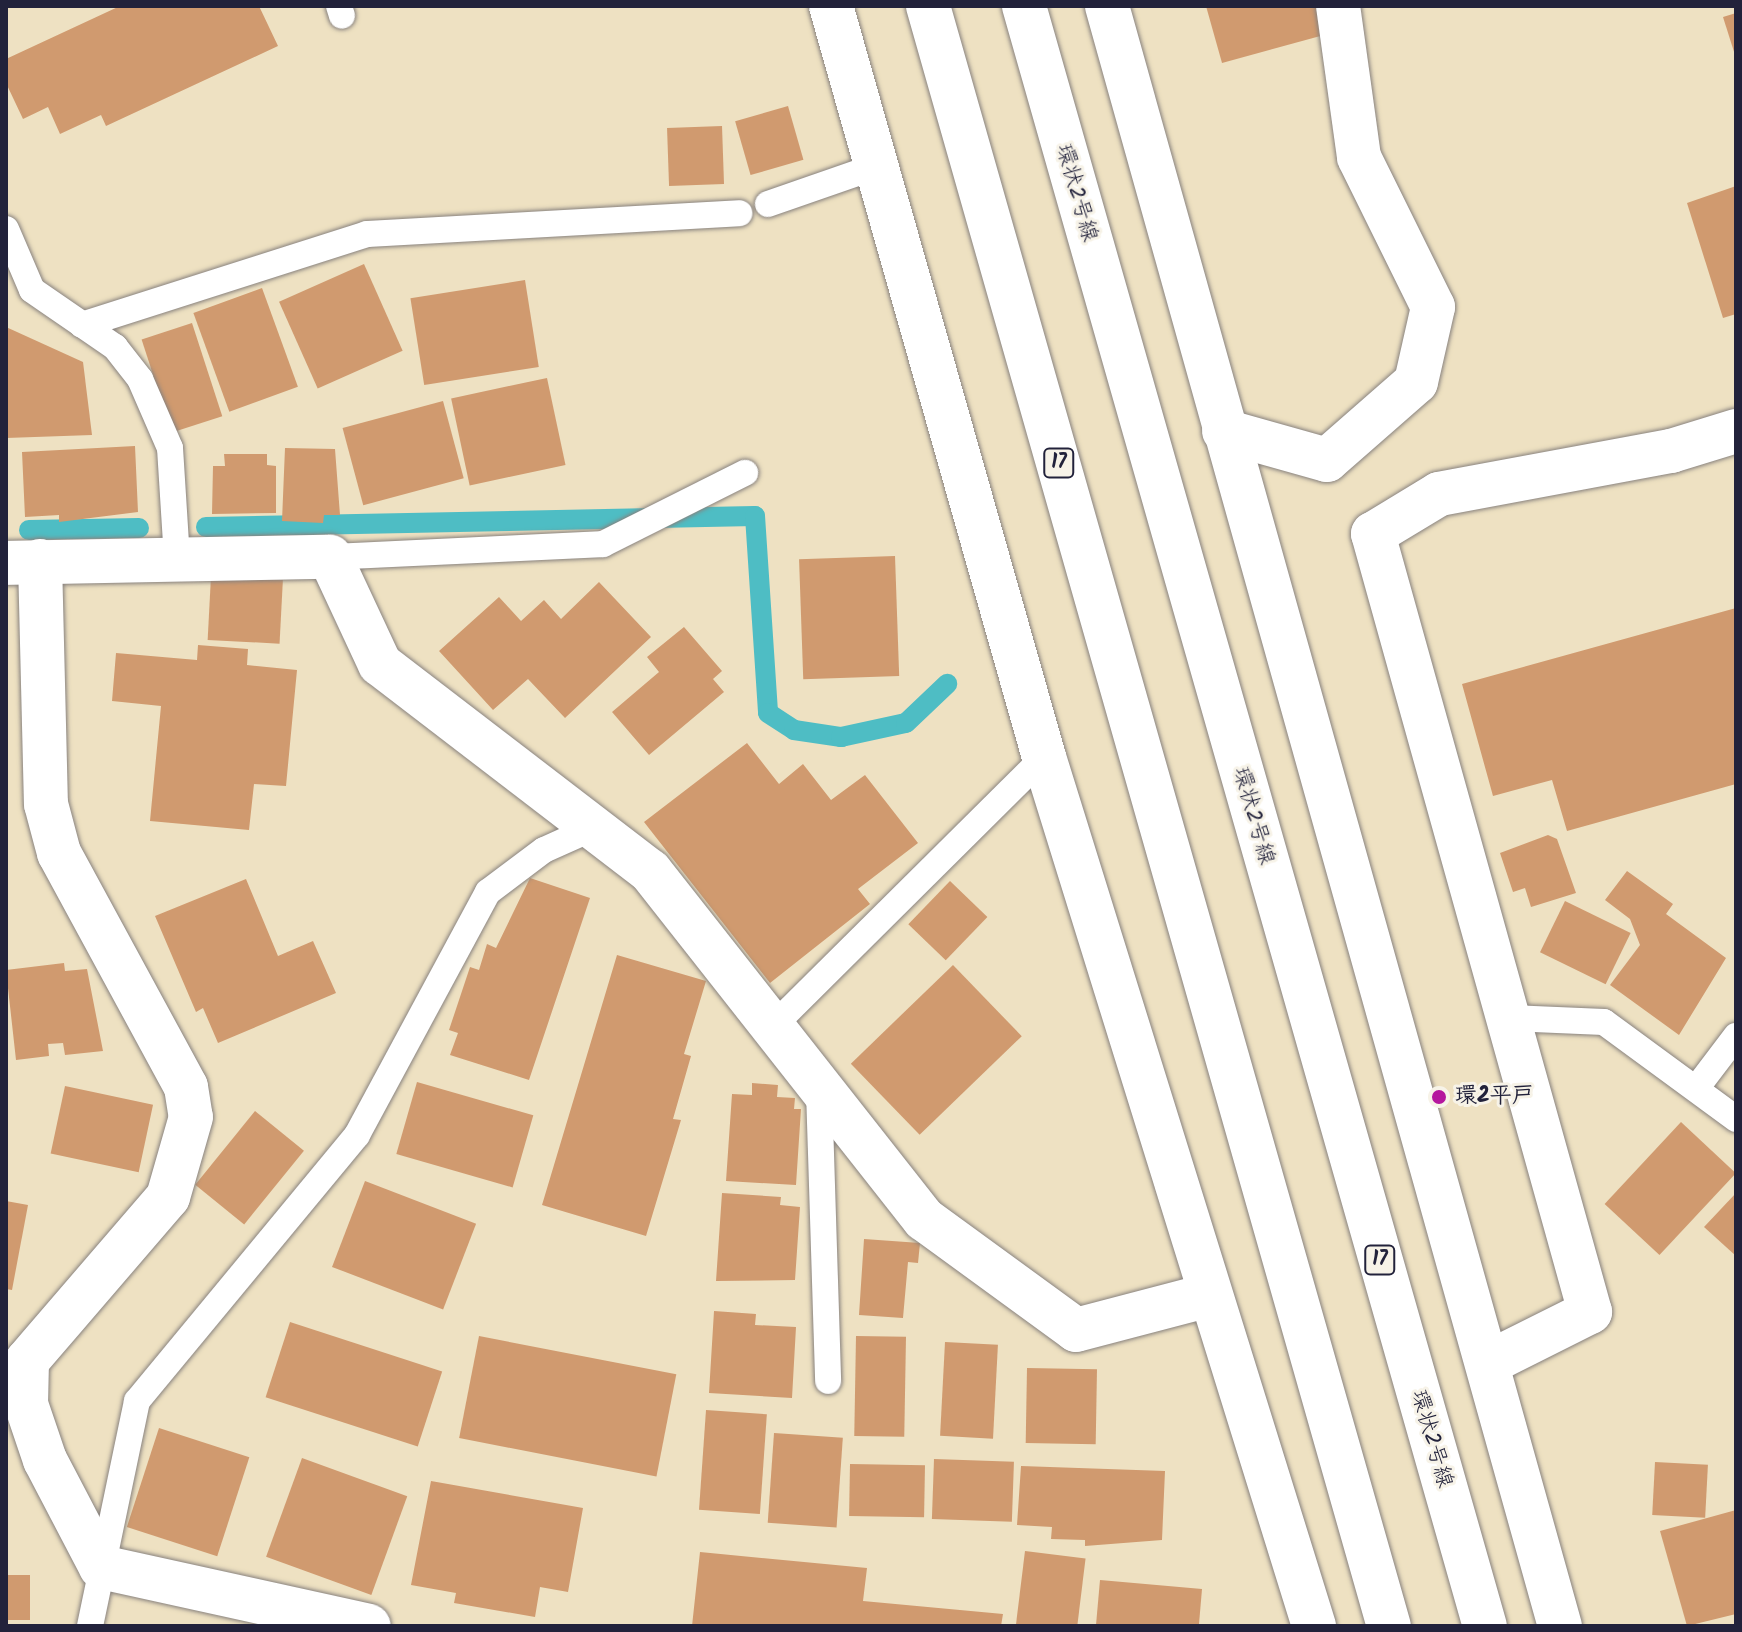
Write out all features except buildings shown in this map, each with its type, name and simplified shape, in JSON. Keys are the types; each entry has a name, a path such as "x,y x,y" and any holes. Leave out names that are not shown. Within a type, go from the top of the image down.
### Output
{"main road":[{"path":"831,6 1044,757 1314,1626"},
{"path":"919,6 957,105"},
{"name":"17","path":"928,6 1389,1626"},
{"name":"環状2号線","path":"1024,6 1485,1626"},
{"path":"1082,6 1203,358"},
{"path":"1107,6 1203,358 1490,1362 1560,1626"},
{"path":"1224,431 1327,460 1416,382 1433,307 1359,157 1338,6"},
{"path":"1490,1362 1590,1312 1373,534 1439,494 1671,451 1736,431"},
{"path":"369,1626 101,1567 45,1460 26,1404 27,1361 168,1197 191,1117 186,1087 59,853 46,804 23,562 330,557 380,664 650,871 770,1029 924,1219 1076,1330 1209,1295"}],"lane":[{"path":"768,204 877,166"},
{"path":"82,325 367,234 739,213"},
{"path":"6,229 32,290 115,347 140,379 170,448 177,559"},
{"path":"330,557 603,544 673,512 745,473"},
{"path":"770,1029 1044,757"},
{"path":"90,1626 137,1401 357,1135 488,892 544,850 593,828"},
{"path":"1510,1018 1604,1022 1698,1086 1736,1119"},
{"path":"1698,1086 1736,1036"},
{"path":"819,1090 828,1381"}],"waterway":[{"path":"206,527 755,516 768,713 794,730 841,737 906,723 947,684"},
{"path":"29,530 139,528"}],"place":[{"name":"環2平戸","path":"1439,1097"}]}
